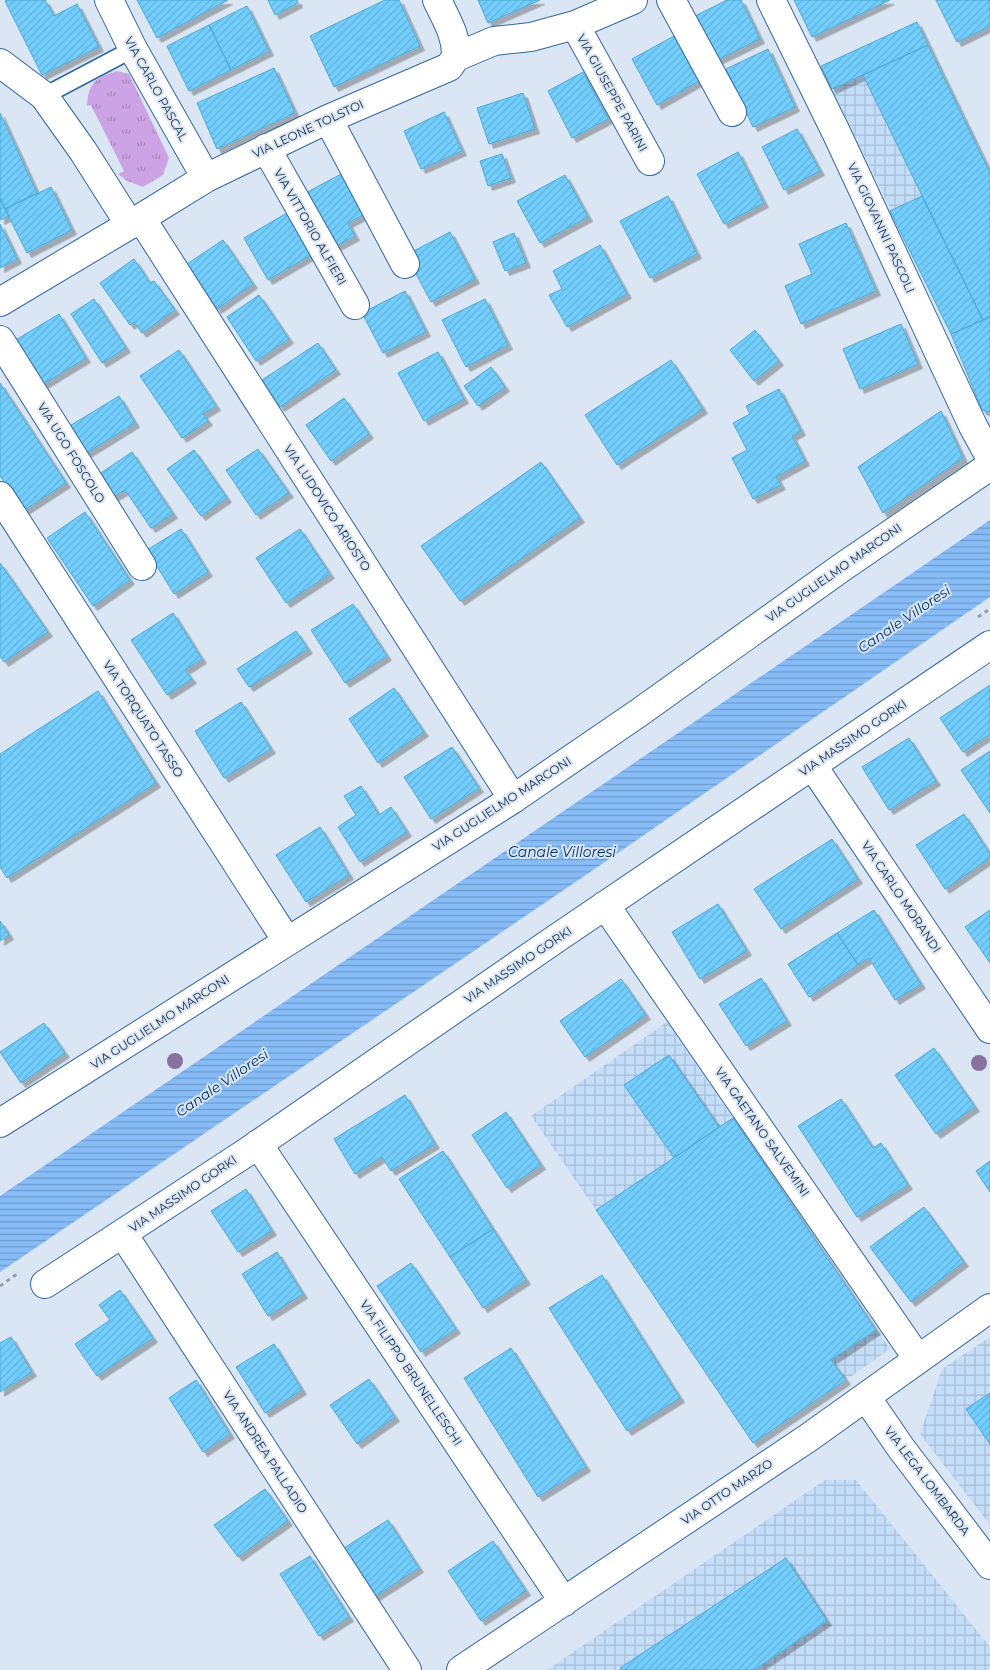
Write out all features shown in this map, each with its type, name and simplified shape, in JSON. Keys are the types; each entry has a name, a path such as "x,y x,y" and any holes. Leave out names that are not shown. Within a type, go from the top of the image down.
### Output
{"street":[{"name":"VIA CARLO PASCAL","path":"109,0 133,49 206,178"},
{"path":"437,0 454,34 457,46 456,57"},
{"name":"VIA LEONE TOLSTOI","path":"0,302 206,178 328,119 449,68 456,57 494,41 531,37 575,25 633,0"},
{"path":"672,0 732,112"},
{"name":"VIA GIOVANNI PASCOLI","path":"771,0 836,132 973,426 990,456"},
{"name":"VIA GIUSEPPE PARINI","path":"575,25 650,161"},
{"name":"VIA LUDOVICO ARIOSTO","path":"0,63 44,96 136,221 513,799"},
{"path":"328,119 405,264"},
{"name":"VIA VITTORIO ALFIERI","path":"266,148 355,305"},
{"name":"VIA UGO FOSCOLO","path":"0,340 142,566"},
{"name":"VIA GUGLIELMO MARCONI","path":"0,1123 513,799 640,712 841,568 990,466"},
{"name":"VIA TORQUATO TASSO","path":"0,496 287,941"},
{"name":"VIA MASSIMO GORKI","path":"45,1284 258,1144 605,905 990,645"},
{"name":"VIA CARLO MORANDI","path":"812,765 990,1029"},
{"name":"VIA GAETANO SALVEMINI","path":"605,905 918,1360"},
{"name":"VIA FILIPPO BRUNELLESCHI","path":"258,1144 564,1602"},
{"name":"VIA ANDREA PALLADIO","path":"123,1234 407,1670"},
{"name":"VIA OTTO MARZO","path":"461,1670 808,1438 990,1308"},
{"name":"VIA LEGA LOMBARDA","path":"866,1397 901,1448 990,1565"}],"lane":[{"path":"44,96 133,49"}],"shaded area":[{"path":"928,45 990,173 990,412 982,410 951,334 832,89"},
{"path":"667,1022 890,1349 846,1380 596,1210 531,1116"},
{"path":"990,1337 990,1525 920,1434 942,1369"},
{"path":"825,1480 856,1480 990,1647 990,1670 547,1670"}],"green space":[{"path":"117,71 129,74 169,158 163,175 143,187 127,181 118,174 124,171 91,105 87,106 89,92 94,82"}],"water":[{"name":"Canale Villoresi","path":"990,520 990,597 583,877 0,1272 0,1196"}],"building":[{"path":"45,0 54,16 77,4 99,47 42,75 5,1"},
{"path":"137,0 228,0 157,38"},
{"path":"268,0 297,0 298,3 275,15"},
{"path":"385,0 399,0 420,46 334,87 310,36"},
{"path":"478,0 540,0 488,23"},
{"path":"727,0 741,0 760,39 711,63 689,19"},
{"path":"794,0 890,0 812,37"},
{"path":"936,0 990,0 990,26 957,42"},
{"path":"247,6 269,51 231,70 209,25"},
{"path":"917,22 928,45 832,89 821,66"},
{"path":"209,25 231,70 189,91 167,46"},
{"path":"674,36 699,81 657,105 632,59"},
{"path":"928,45 990,173 990,317 983,320 863,75"},
{"path":"768,49 795,107 753,127 726,69"},
{"path":"274,68 295,113 217,149 197,103"},
{"path":"583,72 608,119 572,138 548,91"},
{"path":"523,93 535,129 489,144 477,108"},
{"path":"444,112 462,151 421,169 404,131"},
{"path":"0,113 37,193 5,209 0,198"},
{"path":"797,129 820,171 784,190 762,147"},
{"path":"738,152 764,203 724,224 697,174"},
{"path":"502,154 511,178 488,186 480,161"},
{"path":"343,173 365,214 348,223 355,236 331,249 302,195"},
{"path":"565,175 588,217 540,243 517,201"},
{"path":"51,187 72,230 27,253 5,209"},
{"path":"668,196 697,254 650,278 620,221"},
{"path":"922,196 983,320 951,334 890,211"},
{"path":"0,198 9,216 0,220"},
{"path":"287,213 311,255 268,280 244,238"},
{"path":"846,223 876,291 801,324 785,286 812,274 799,244"},
{"path":"0,224 17,259 0,268"},
{"path":"450,232 475,279 431,302 406,255"},
{"path":"514,233 526,263 505,271 493,242"},
{"path":"223,240 253,284 217,309 187,264"},
{"path":"600,245 627,294 567,327 549,295 562,289 553,271"},
{"path":"134,259 150,283 154,281 175,310 142,333 134,322 130,325 100,283"},
{"path":"405,291 426,332 383,353 362,313"},
{"path":"259,295 289,339 256,361 227,317"},
{"path":"94,299 126,348 102,363 71,314"},
{"path":"485,299 508,345 466,367 442,320"},
{"path":"59,314 86,358 42,385 14,341"},
{"path":"990,317 990,412 982,410 951,334"},
{"path":"901,324 918,364 860,389 843,349"},
{"path":"755,330 779,361 754,381 730,350"},
{"path":"318,343 336,370 280,407 262,380"},
{"path":"179,350 216,406 203,414 208,421 182,438 140,376"},
{"path":"438,352 464,399 424,421 398,373"},
{"path":"671,360 703,409 617,465 585,415"},
{"path":"491,367 505,387 478,406 464,386"},
{"path":"0,383 66,483 23,511 0,476"},
{"path":"779,389 801,431 792,436 805,461 776,477 781,485 753,499 732,458 747,450 733,423 750,414 746,406"},
{"path":"119,396 135,423 85,454 68,427"},
{"path":"344,398 369,434 331,461 306,425"},
{"path":"941,411 963,458 883,513 858,467"},
{"path":"258,449 289,493 256,515 226,470"},
{"path":"194,450 227,498 201,516 167,469"},
{"path":"132,452 173,514 151,528 125,490 113,497 98,475"},
{"path":"541,462 580,518 460,601 421,546"},
{"path":"85,512 130,580 93,606 47,538"},
{"path":"181,529 208,572 174,594 147,550"},
{"path":"300,529 330,574 286,603 256,558"},
{"path":"0,563 48,632 4,662 0,656"},
{"path":"353,604 387,656 345,683 311,630"},
{"path":"173,613 202,659 185,670 192,679 167,695 131,640"},
{"path":"296,631 308,649 249,687 237,669"},
{"path":"990,685 990,734 963,752 940,718"},
{"path":"394,688 424,732 378,763 349,719"},
{"path":"98,691 156,783 7,878 0,867 0,754"},
{"path":"241,702 271,749 224,778 195,731"},
{"path":"909,738 936,781 889,810 862,767"},
{"path":"452,747 479,788 431,819 404,777"},
{"path":"990,751 990,813 961,770"},
{"path":"361,786 379,815 391,807 407,832 360,862 338,827 356,815 344,796"},
{"path":"964,814 990,854 990,858 945,889 916,845"},
{"path":"320,827 349,875 306,902 276,855"},
{"path":"832,839 858,879 781,929 754,889"},
{"path":"718,904 747,951 700,979 672,932"},
{"path":"874,910 921,984 895,1000 869,958 858,965 837,933"},
{"path":"990,910 990,963 965,927"},
{"path":"0,921 9,935 0,941"},
{"path":"837,933 858,965 809,997 788,964"},
{"path":"761,978 787,1021 746,1046 719,1004"},
{"path":"621,979 646,1015 585,1057 560,1021"},
{"path":"44,1023 65,1053 21,1083 0,1052"},
{"path":"934,1048 975,1107 936,1134 895,1075"},
{"path":"669,1055 719,1127 674,1158 624,1085"},
{"path":"405,1095 435,1144 391,1171 382,1157 355,1174 334,1139"},
{"path":"841,1099 873,1148 881,1143 908,1185 857,1217 798,1126"},
{"path":"506,1112 541,1165 507,1188 472,1135"},
{"path":"733,1118 876,1330 831,1360 846,1380 753,1443 596,1210"},
{"path":"443,1151 493,1229 450,1257 399,1179"},
{"path":"990,1161 990,1192 976,1171"},
{"path":"246,1189 272,1231 238,1252 211,1211"},
{"path":"924,1207 964,1262 911,1302 870,1247"},
{"path":"493,1229 526,1280 483,1308 450,1257"},
{"path":"277,1252 303,1294 268,1316 242,1274"},
{"path":"411,1263 456,1329 421,1352 377,1286"},
{"path":"602,1275 680,1398 627,1431 549,1308"},
{"path":"120,1290 153,1338 97,1376 75,1344 110,1320 99,1305"},
{"path":"11,1337 32,1372 0,1392 0,1343"},
{"path":"274,1344 302,1390 265,1413 236,1367"},
{"path":"511,1348 586,1467 538,1497 464,1378"},
{"path":"369,1379 395,1417 357,1444 330,1405"},
{"path":"196,1380 230,1434 203,1452 169,1398"},
{"path":"990,1393 990,1444 966,1409"},
{"path":"265,1489 288,1521 238,1557 214,1525"},
{"path":"388,1520 419,1568 374,1597 344,1548"},
{"path":"493,1541 526,1591 481,1621 448,1571"},
{"path":"310,1556 349,1617 319,1636 280,1574"},
{"path":"786,1558 827,1621 754,1670 621,1670 620,1668"}]}
